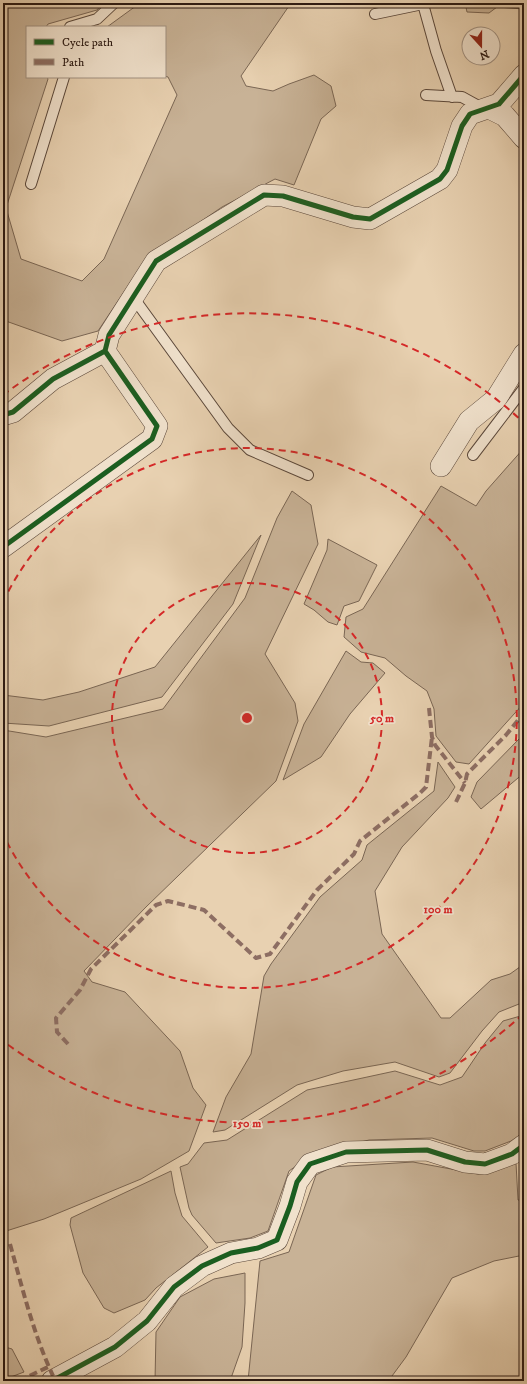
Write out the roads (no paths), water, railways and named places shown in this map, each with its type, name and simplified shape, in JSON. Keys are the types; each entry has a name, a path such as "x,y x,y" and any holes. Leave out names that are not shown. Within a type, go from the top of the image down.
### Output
{"street":[{"path":"3,415 13,412 53,379 105,351 109,335 156,261 264,195 283,196 353,217 370,219 440,179 447,170 462,126 470,114 498,104 524,75"},
{"path":"486,109 505,116 524,138"},
{"path":"3,547 152,439 157,426 105,351"},
{"path":"441,466 469,421 496,399 524,354"},
{"path":"52,1381 115,1347 147,1321 174,1287 202,1266 231,1253 258,1248 277,1240 290,1206 297,1182 310,1164 346,1152 427,1150 465,1162 485,1164 512,1154 524,1145"}],"lane":[{"path":"73,26 97,19 114,3"},
{"path":"375,14 423,4 436,51 452,97"},
{"path":"30,184 64,78"},
{"path":"426,95 462,97 486,109"},
{"path":"133,297 228,428 250,450 308,475"},
{"path":"473,455 524,388"}]}
